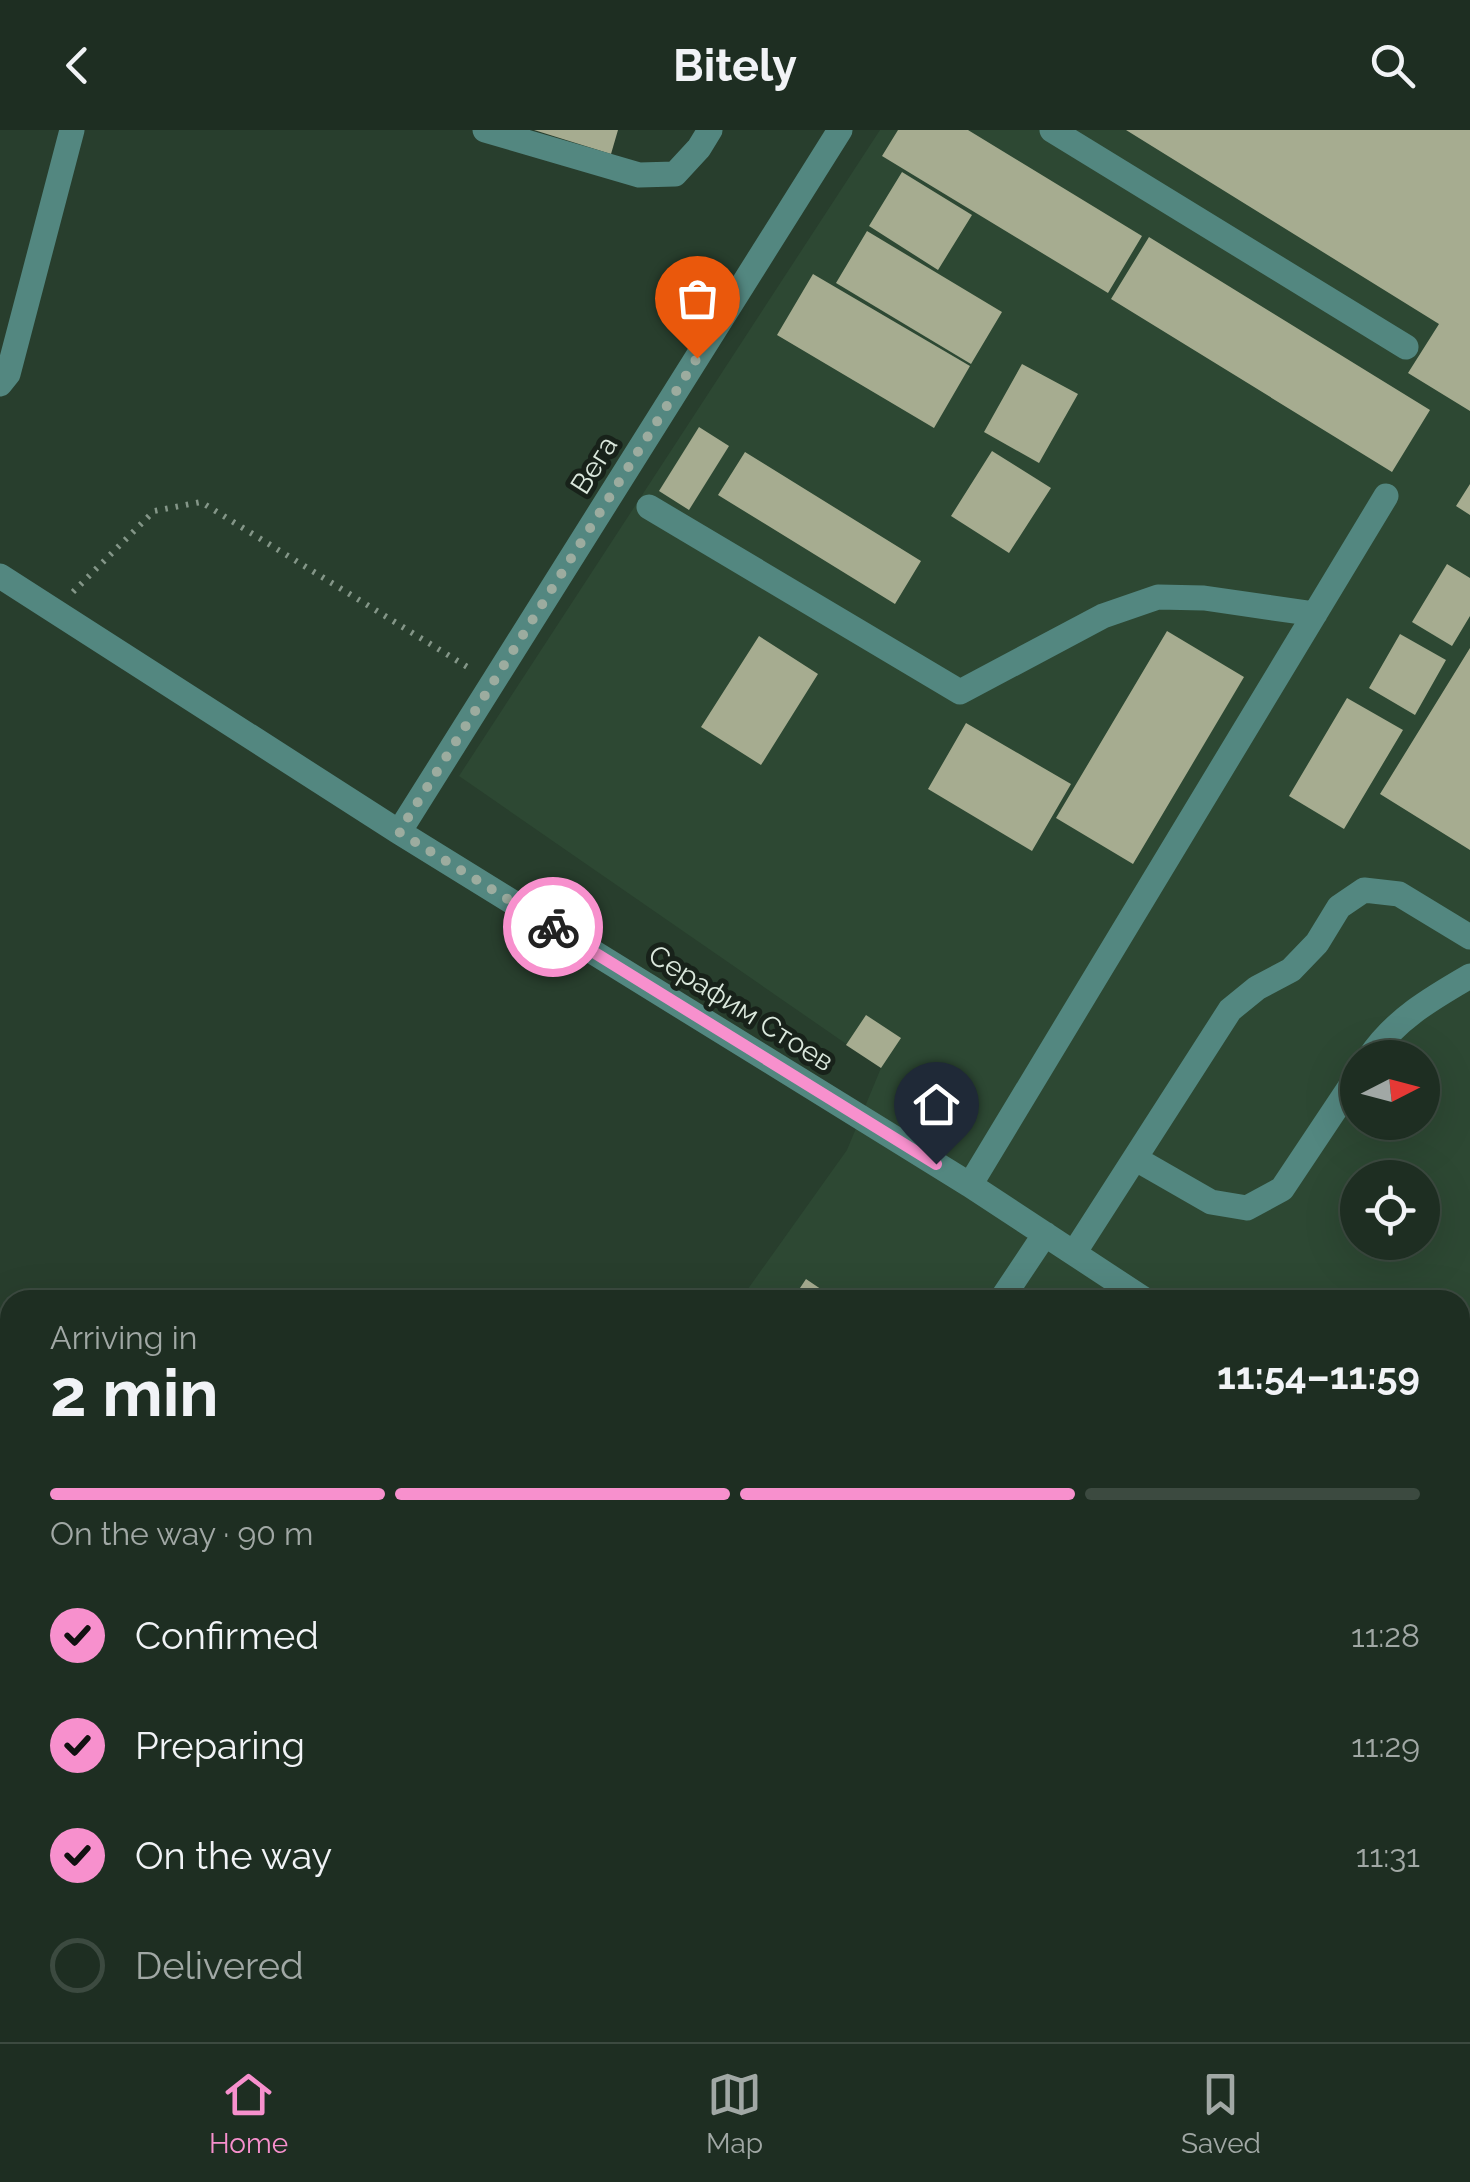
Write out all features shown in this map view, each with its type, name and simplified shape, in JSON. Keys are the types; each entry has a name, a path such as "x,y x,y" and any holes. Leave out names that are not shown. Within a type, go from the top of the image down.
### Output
{"street":[{"path":"0,384 8,374 72,130"},
{"path":"485,130 639,174 675,174 710,130"},
{"name":"Вега","path":"399,832 840,130"},
{"path":"1052,130 1406,348"},
{"path":"970,1185 1386,496"},
{"path":"649,507 960,692 1103,616 1158,598 1204,598 1315,614"},
{"name":"Серафим Стоев","path":"0,576 399,832 970,1185 1130,1290"},
{"path":"1074,1252 1230,1010 1258,988 1291,970 1317,944 1340,908 1364,890 1399,894 1470,938"},
{"path":"1382,1040 1406,1017 1470,976"},
{"path":"1136,1159 1211,1202 1247,1208 1282,1190 1340,1103"},
{"path":"1008,1290 1046,1234"}],"path":[{"path":"54,610 154,511 201,502 492,683"}],"shaded area":[{"path":"880,130 1470,130 1470,1290 747,1290 847,1150 881,1068 459,776"}],"building":[{"path":"534,130 618,130 611,154"},
{"path":"898,130 968,130 1142,236 1108,293 882,156"},
{"path":"1126,130 1470,130 1470,411 1408,373 1439,324"},
{"path":"902,172 972,215 938,270 869,226"},
{"path":"867,231 1002,312 971,364 836,283"},
{"path":"1149,237 1430,410 1392,472 1111,299"},
{"path":"813,274 970,366 934,428 777,335"},
{"path":"1022,364 1078,394 1039,463 984,432"},
{"path":"699,427 729,446 689,510 659,491"},
{"path":"992,451 1051,488 1009,553 951,516"},
{"path":"745,452 921,561 895,604 718,495"},
{"path":"1470,484 1470,515 1456,506"},
{"path":"1447,564 1470,578 1470,616 1452,646 1412,622"},
{"path":"1167,631 1244,677 1133,864 1056,818"},
{"path":"1400,634 1446,660 1415,715 1369,688"},
{"path":"759,636 818,674 761,765 701,727"},
{"path":"1470,648 1470,850 1380,794"},
{"path":"1347,698 1403,730 1344,829 1289,796"},
{"path":"966,723 1071,784 1032,851 928,789"},
{"path":"866,1015 901,1038 881,1068 846,1045"},
{"path":"806,1279 822,1290 799,1290"}],"way so far":[{"path":"553,927 399,832 697,358"}],"route":[{"path":"553,927 936,1164"}]}
